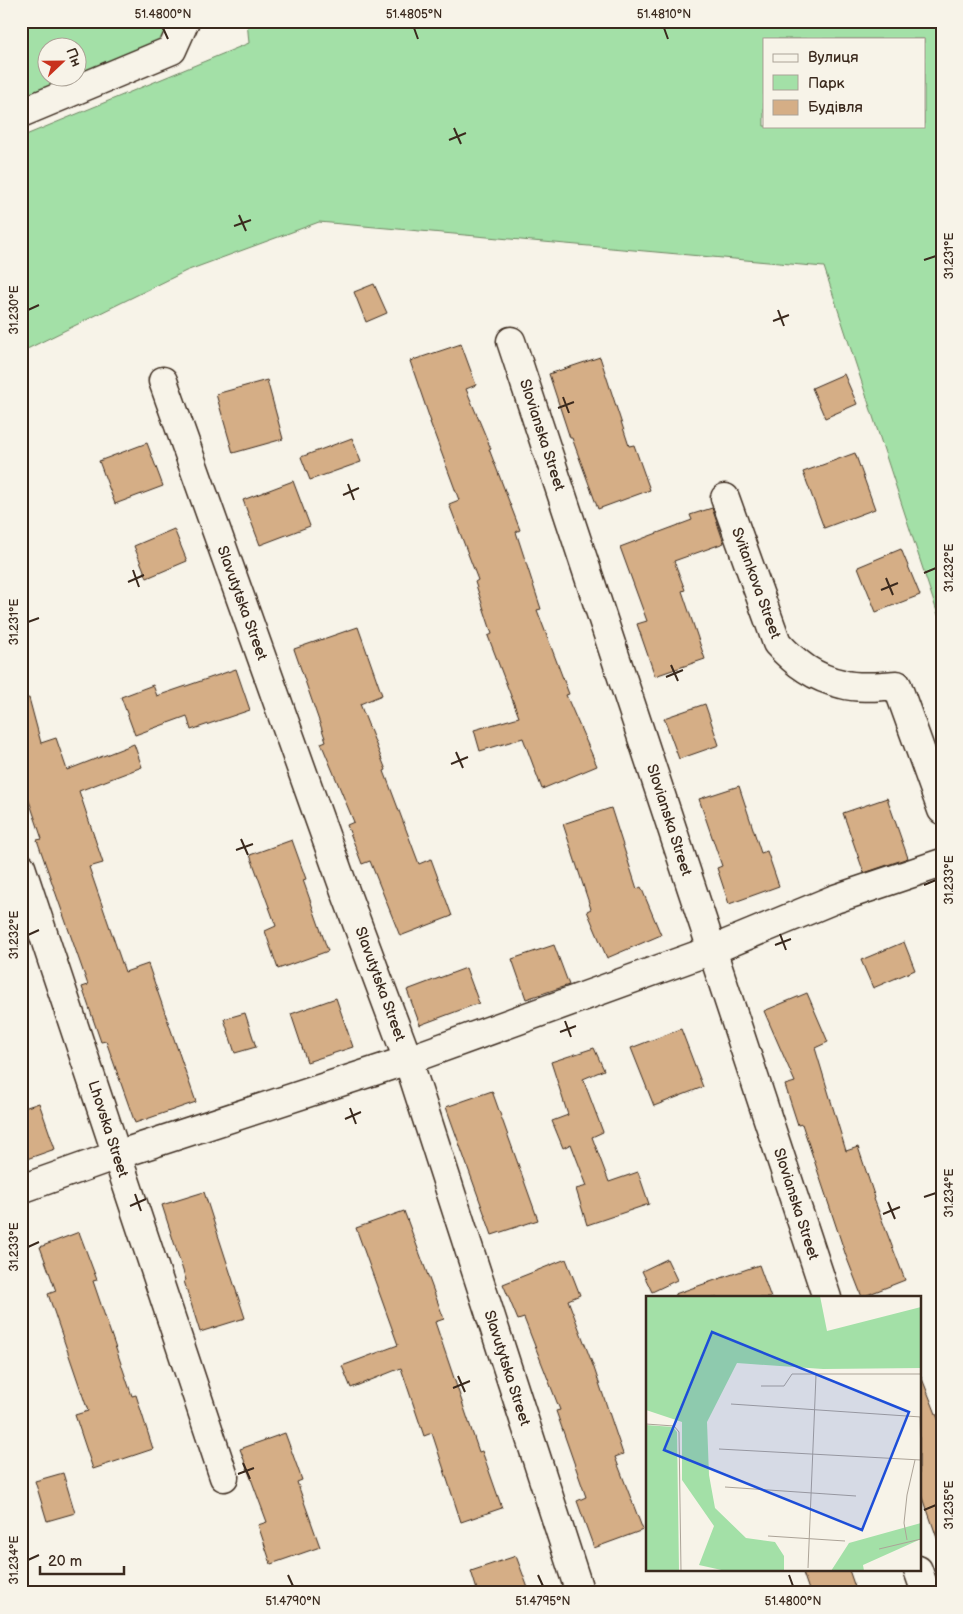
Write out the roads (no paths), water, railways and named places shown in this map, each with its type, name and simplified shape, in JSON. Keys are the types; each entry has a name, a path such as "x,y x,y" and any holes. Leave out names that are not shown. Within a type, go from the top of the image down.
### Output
{"street":[{"path":"21,113 172,50 184,21"},
{"name":"Slovianska Street","path":"511,341 826,1296"},
{"name":"Slavutytska Street","path":"163,380 408,1060 580,1593"},
{"name":"Svitankova Street","path":"725,498 777,643 791,659 816,675 844,685 897,685 942,810"},
{"path":"21,1189 408,1060 712,950 835,899 942,863"},
{"name":"Lhovska Street","path":"21,867 224,1477"},
{"path":"919,1572 926,1593"}]}
